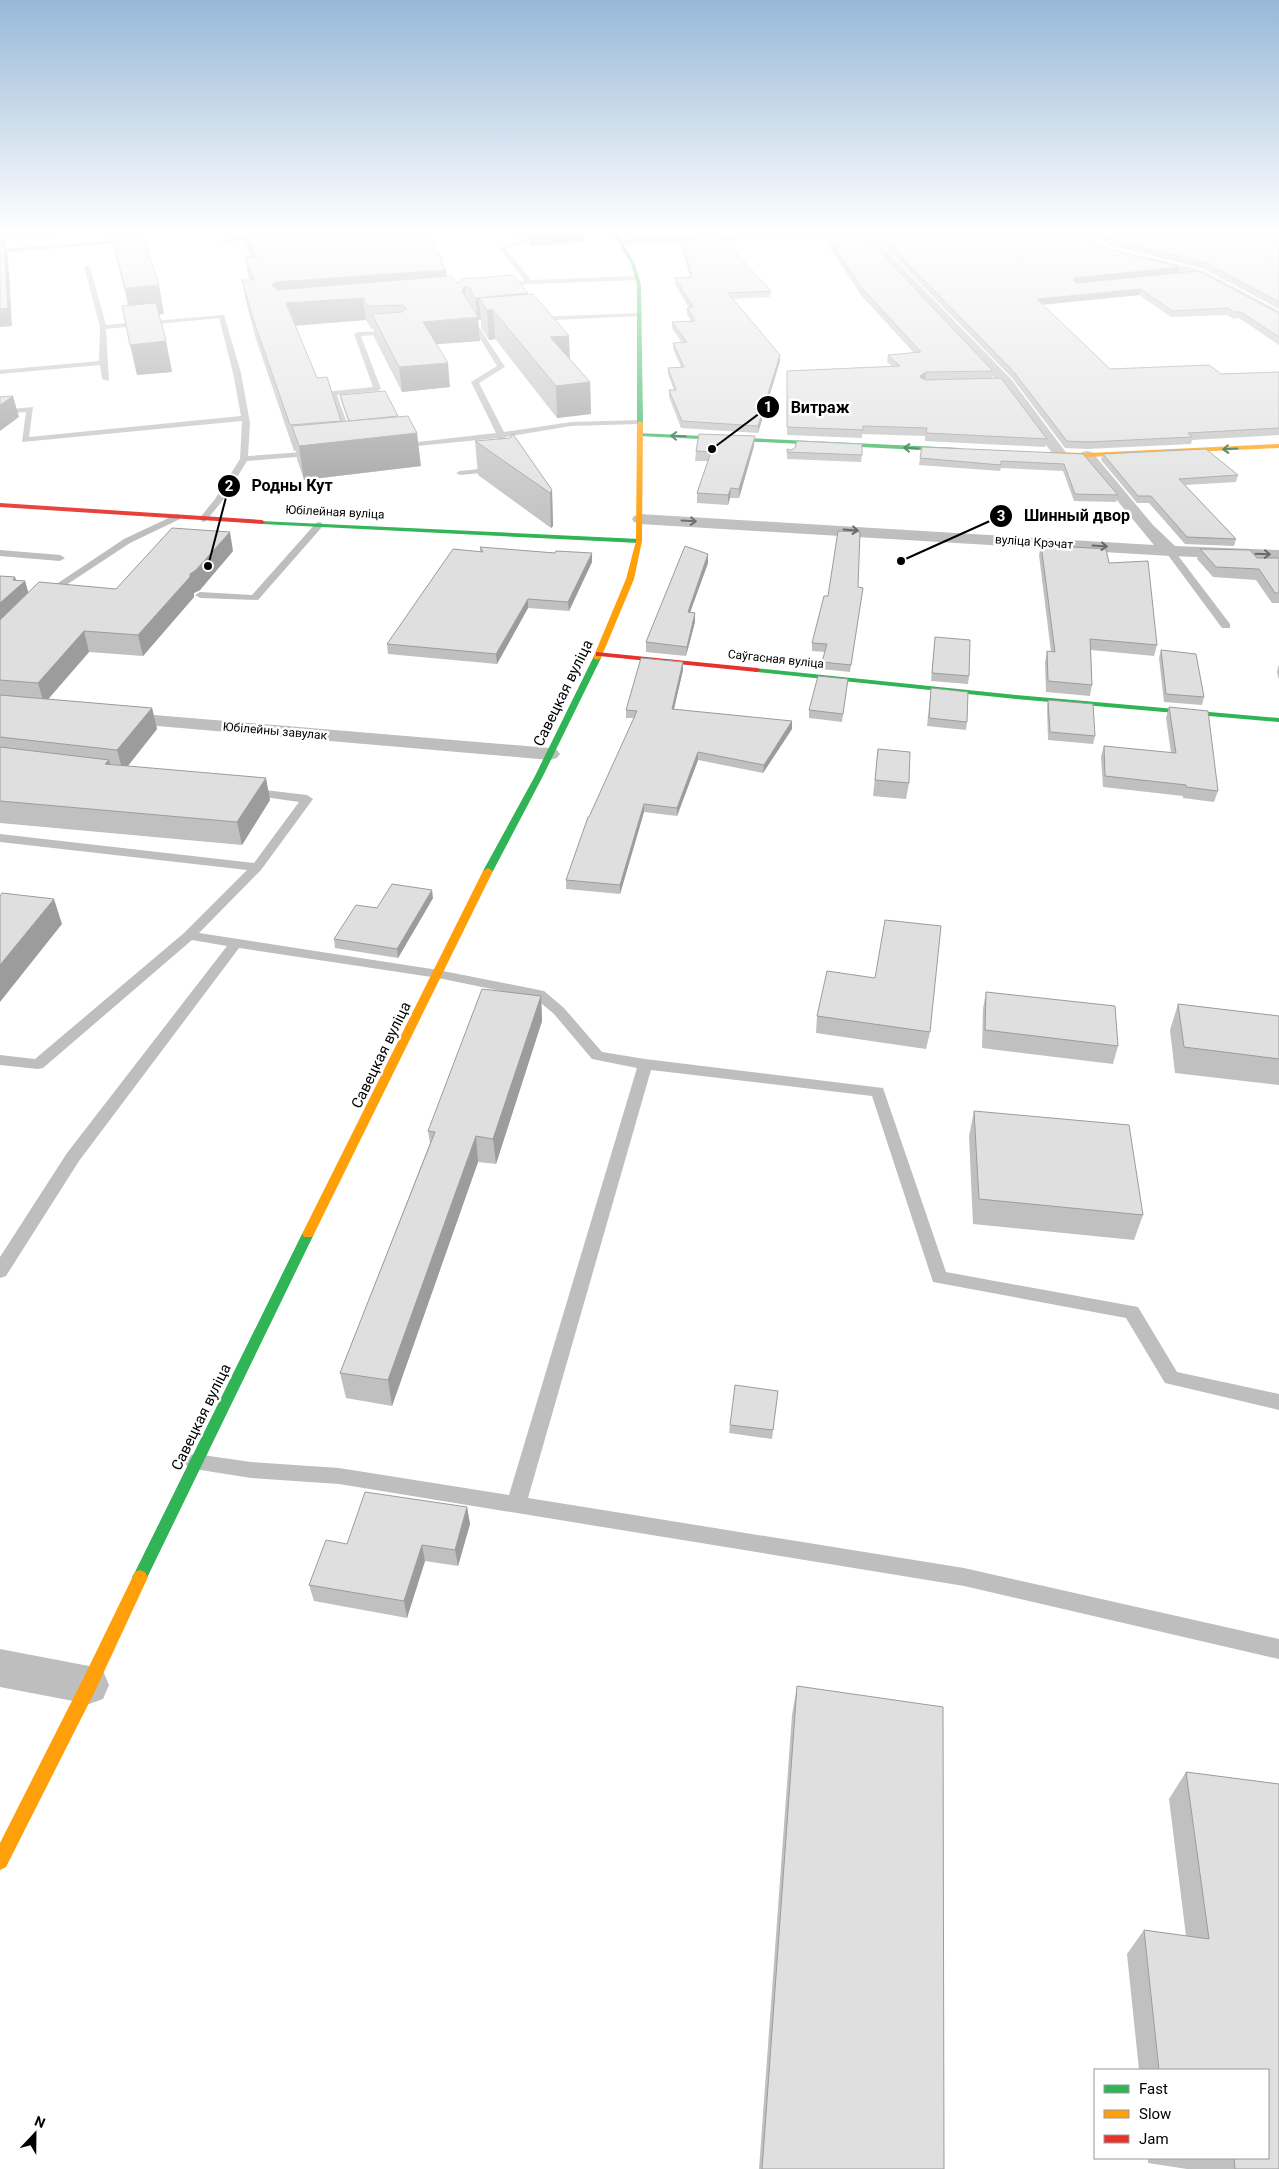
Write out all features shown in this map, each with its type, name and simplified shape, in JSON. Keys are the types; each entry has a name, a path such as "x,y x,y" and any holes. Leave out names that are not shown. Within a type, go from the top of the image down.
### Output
{"street":[{"name":"Савецкая вуліца","path":"0,1861 89,1685 195,1462 503,842 550,754 599,654 630,579 639,541 640,333"},
{"path":"957,333 1002,382 1060,454"},
{"path":"640,434 790,447 976,451"},
{"path":"1032,453 1087,455 1279,446"},
{"path":"1087,455 1152,535 1170,551"},
{"name":"Юбілейная вуліца","path":"0,505 203,519 639,541"},
{"name":"вуліца Крэчат","path":"640,519 1170,551 1279,555"},
{"name":"Саўгасная вуліца","path":"599,654 1016,697 1279,720"},
{"name":"Юбілейны завулак","path":"98,716 550,754"},
{"path":"0,1668 89,1685"}],"lane":[{"path":"103,333 103,363 106,379"},
{"path":"203,519 219,500 244,459 245,418 237,374 226,333"},
{"path":"352,450 334,393 377,389 357,334 369,333"},
{"path":"480,333 501,367 475,382 501,435 505,452"},
{"path":"0,372 103,363"},
{"path":"0,412 30,409 25,440 245,418"},
{"path":"388,447 501,435 571,424 639,422"},
{"path":"244,459 323,453"},
{"path":"460,474 509,468"},
{"path":"40,598 127,541 176,517"},
{"path":"200,595 255,598 319,525"},
{"path":"1170,551 1226,626"},
{"path":"0,553 60,558"},
{"path":"0,1060 38,1064 189,936 257,867 307,798 237,791"},
{"path":"0,838 257,867"},
{"path":"189,936 438,974 538,994 559,1011 596,1056 645,1064 878,1092 939,1276 1132,1312 1171,1378 1279,1402"},
{"path":"0,1271 73,1157 234,944"},
{"path":"516,1504 645,1064"},
{"path":"195,1462 251,1470 339,1476 964,1578 1279,1649"}],"building":[{"path":"128,333 164,333 166,341 130,345"},
{"path":"258,333 298,333 317,378 327,377 341,421 290,425"},
{"path":"382,333 430,333 448,363 399,367"},
{"path":"512,333 567,333 569,336 550,337 590,382 556,386"},
{"path":"680,333 762,333 780,355 758,426 682,421 669,390 676,390 668,368 684,367 673,343 687,342"},
{"path":"904,333 957,333 993,371 926,372 920,376 921,378 926,380 1001,378 1047,439 926,433 927,428 863,426 863,430 787,427 787,371 900,366 888,355 921,352"},
{"path":"976,333 1073,333 1110,369 1209,365 1221,374 1279,372 1279,428 1188,433 1192,437 1088,442 1067,441 1013,371"},
{"path":"385,391 398,416 349,421 340,395"},
{"path":"13,396 0,405 0,397"},
{"path":"408,416 417,433 299,446 292,426"},
{"path":"513,434 552,490 550,493 475,441 510,438"},
{"path":"699,434 755,436 739,489 731,488 728,495 697,493 711,452 696,451"},
{"path":"797,441 862,444 862,455 787,452 787,449 795,448"},
{"path":"922,447 1083,454 1118,495 1075,494 1064,464 1001,461 1001,465 920,458"},
{"path":"1206,449 1238,475 1179,479 1236,539 1187,537 1151,496 1138,496 1103,454"},
{"path":"172,528 230,532 196,570 190,574 190,577 138,635 84,631 38,683 0,680 0,620 39,582 116,589"},
{"path":"838,531 860,532 858,587 863,588 851,665 822,662 827,644 812,643 824,596 828,596"},
{"path":"1041,545 1106,549 1109,563 1148,561 1157,645 1090,639 1092,685 1048,681 1047,651 1055,652"},
{"path":"685,546 708,554 688,612 695,613 687,647 646,642"},
{"path":"480,547 555,553 556,551 592,553 568,602 528,599 496,654 387,644 453,549 483,552"},
{"path":"1200,549 1250,550 1257,558 1279,558 1279,593 1275,593 1259,569 1216,567"},
{"path":"0,576 15,577 13,580 25,581 0,603"},
{"path":"935,637 970,640 969,676 932,673"},
{"path":"1161,650 1196,654 1204,697 1166,694"},
{"path":"641,658 683,662 672,709 792,721 764,765 698,752 677,808 644,804 620,885 566,880 588,817 637,711 626,710"},
{"path":"818,676 848,679 843,714 809,710"},
{"path":"931,688 968,692 967,722 929,718"},
{"path":"0,695 152,708 117,750 0,737"},
{"path":"1048,700 1093,704 1095,736 1050,732"},
{"path":"1169,707 1208,711 1218,791 1186,787 1186,785 1105,776 1104,746 1176,753"},
{"path":"0,747 109,760 105,764 266,778 237,822 0,801"},
{"path":"878,749 910,752 909,783 875,780"},
{"path":"392,884 432,890 397,949 334,939 356,905 377,908"},
{"path":"2,893 54,899 0,965 0,896"},
{"path":"885,920 941,926 930,1032 817,1016 827,971 875,978"},
{"path":"482,989 541,996 493,1139 476,1136 388,1380 340,1373 435,1132 428,1131"},
{"path":"986,992 1115,1006 1118,1046 985,1030"},
{"path":"1178,1004 1279,1016 1279,1059 1184,1047"},
{"path":"974,1111 1129,1125 1143,1215 979,1199"},
{"path":"735,1385 778,1391 773,1430 730,1425"},
{"path":"365,1492 467,1507 455,1550 422,1545 404,1601 309,1585 326,1540 347,1544"},
{"path":"797,1686 943,1707 944,2169 762,2169"},
{"path":"1186,1772 1279,1784 1279,2169 1235,2169 1234,2159 1269,2159 1269,2069 1159,2069 1144,1930 1209,1939"}],"traffic: fast":[{"path":"639,333 640,423"},
{"path":"640,434 960,450"},
{"path":"262,522 639,541"},
{"path":"488,871 539,776 597,658"},
{"path":"757,670 1016,697 1279,720"},
{"path":"140,1577 308,1234"}],"traffic: slow":[{"path":"597,658 630,579 639,541 640,423"},
{"path":"1046,454 1087,455 1279,446"},
{"path":"308,1234 488,871"},
{"path":"0,1861 89,1685 140,1577"}],"traffic: jam":[{"path":"0,505 262,522"},
{"path":"599,654 757,670"}],"place":[{"name":"Витраж","path":"712,449"},
{"name":"Шинный двор","path":"901,561"},
{"name":"Родны Кут","path":"208,566"}]}
